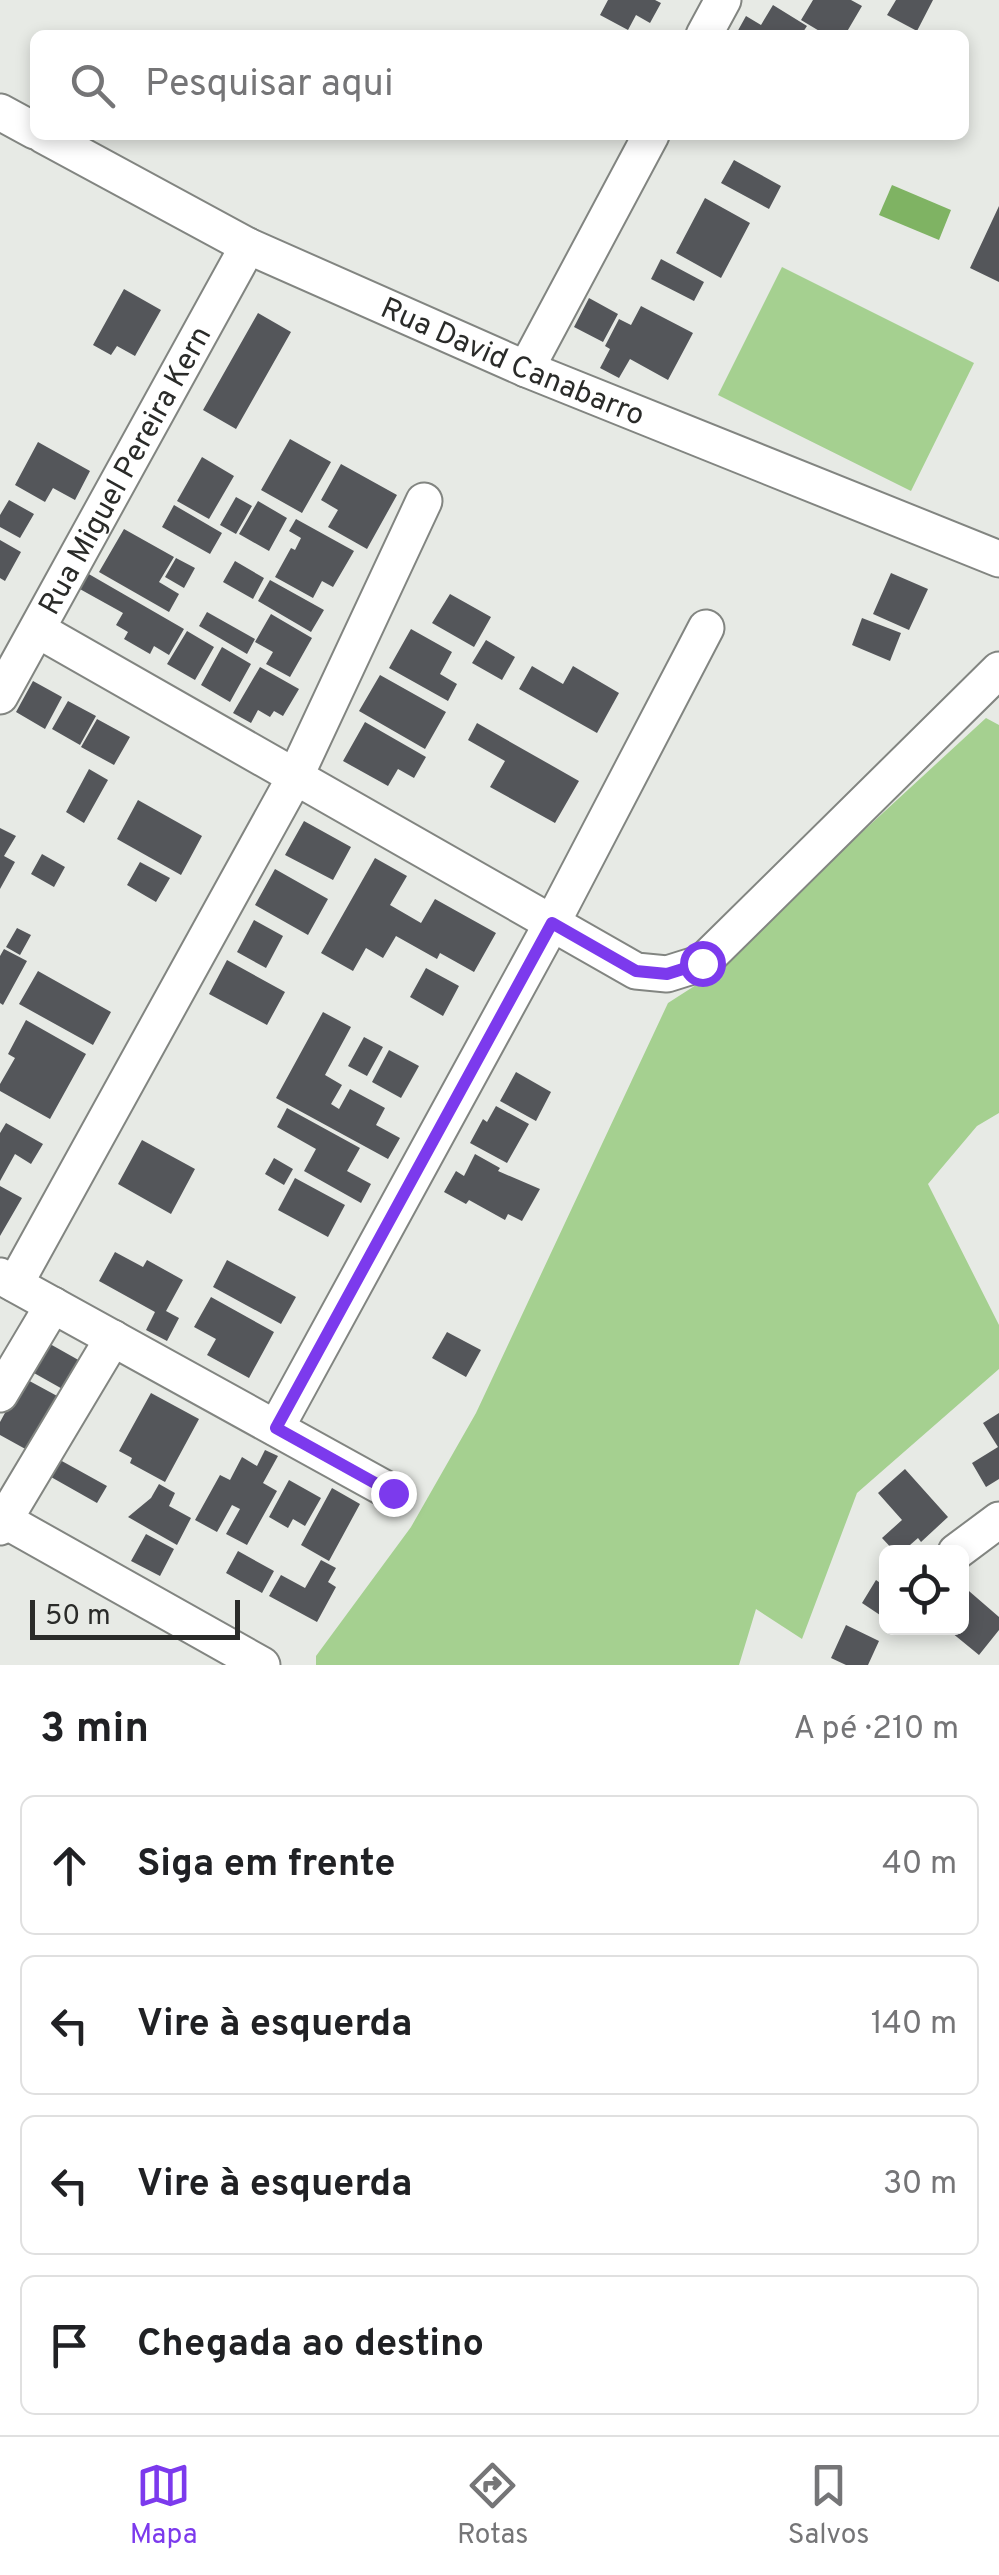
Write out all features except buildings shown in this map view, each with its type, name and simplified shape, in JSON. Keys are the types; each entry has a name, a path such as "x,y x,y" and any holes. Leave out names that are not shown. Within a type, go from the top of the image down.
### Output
{"street":[{"path":"707,30 723,0"},
{"path":"0,112 30,128"},
{"name":"Rua David Canabarro","path":"52,140 248,246 526,368 999,560"},
{"path":"526,368 648,140"},
{"name":"Rua Miguel Pereira Kern","path":"0,696 248,246"},
{"path":"393,1493 7,1280 295,777 424,500"},
{"path":"276,1428 552,923 706,628"},
{"path":"38,630 636,971 667,974 702,963 999,670"},
{"path":"0,1394 53,1304"},
{"path":"114,1338 2,1523 262,1665"},
{"path":"965,1545 999,1520"}],"shaded area":[{"path":"892,185 951,210 939,240 879,215"},
{"path":"782,267 974,363 911,491 718,395"},
{"path":"986,718 999,725 999,1113 977,1126 928,1184 999,1325 999,1369 857,1493 802,1639 756,1609 739,1665 316,1665 316,1656 411,1527 476,1413 668,1003 696,985"}],"route":[{"path":"393,1493 276,1428 552,923 636,971 667,974 702,963"}]}
